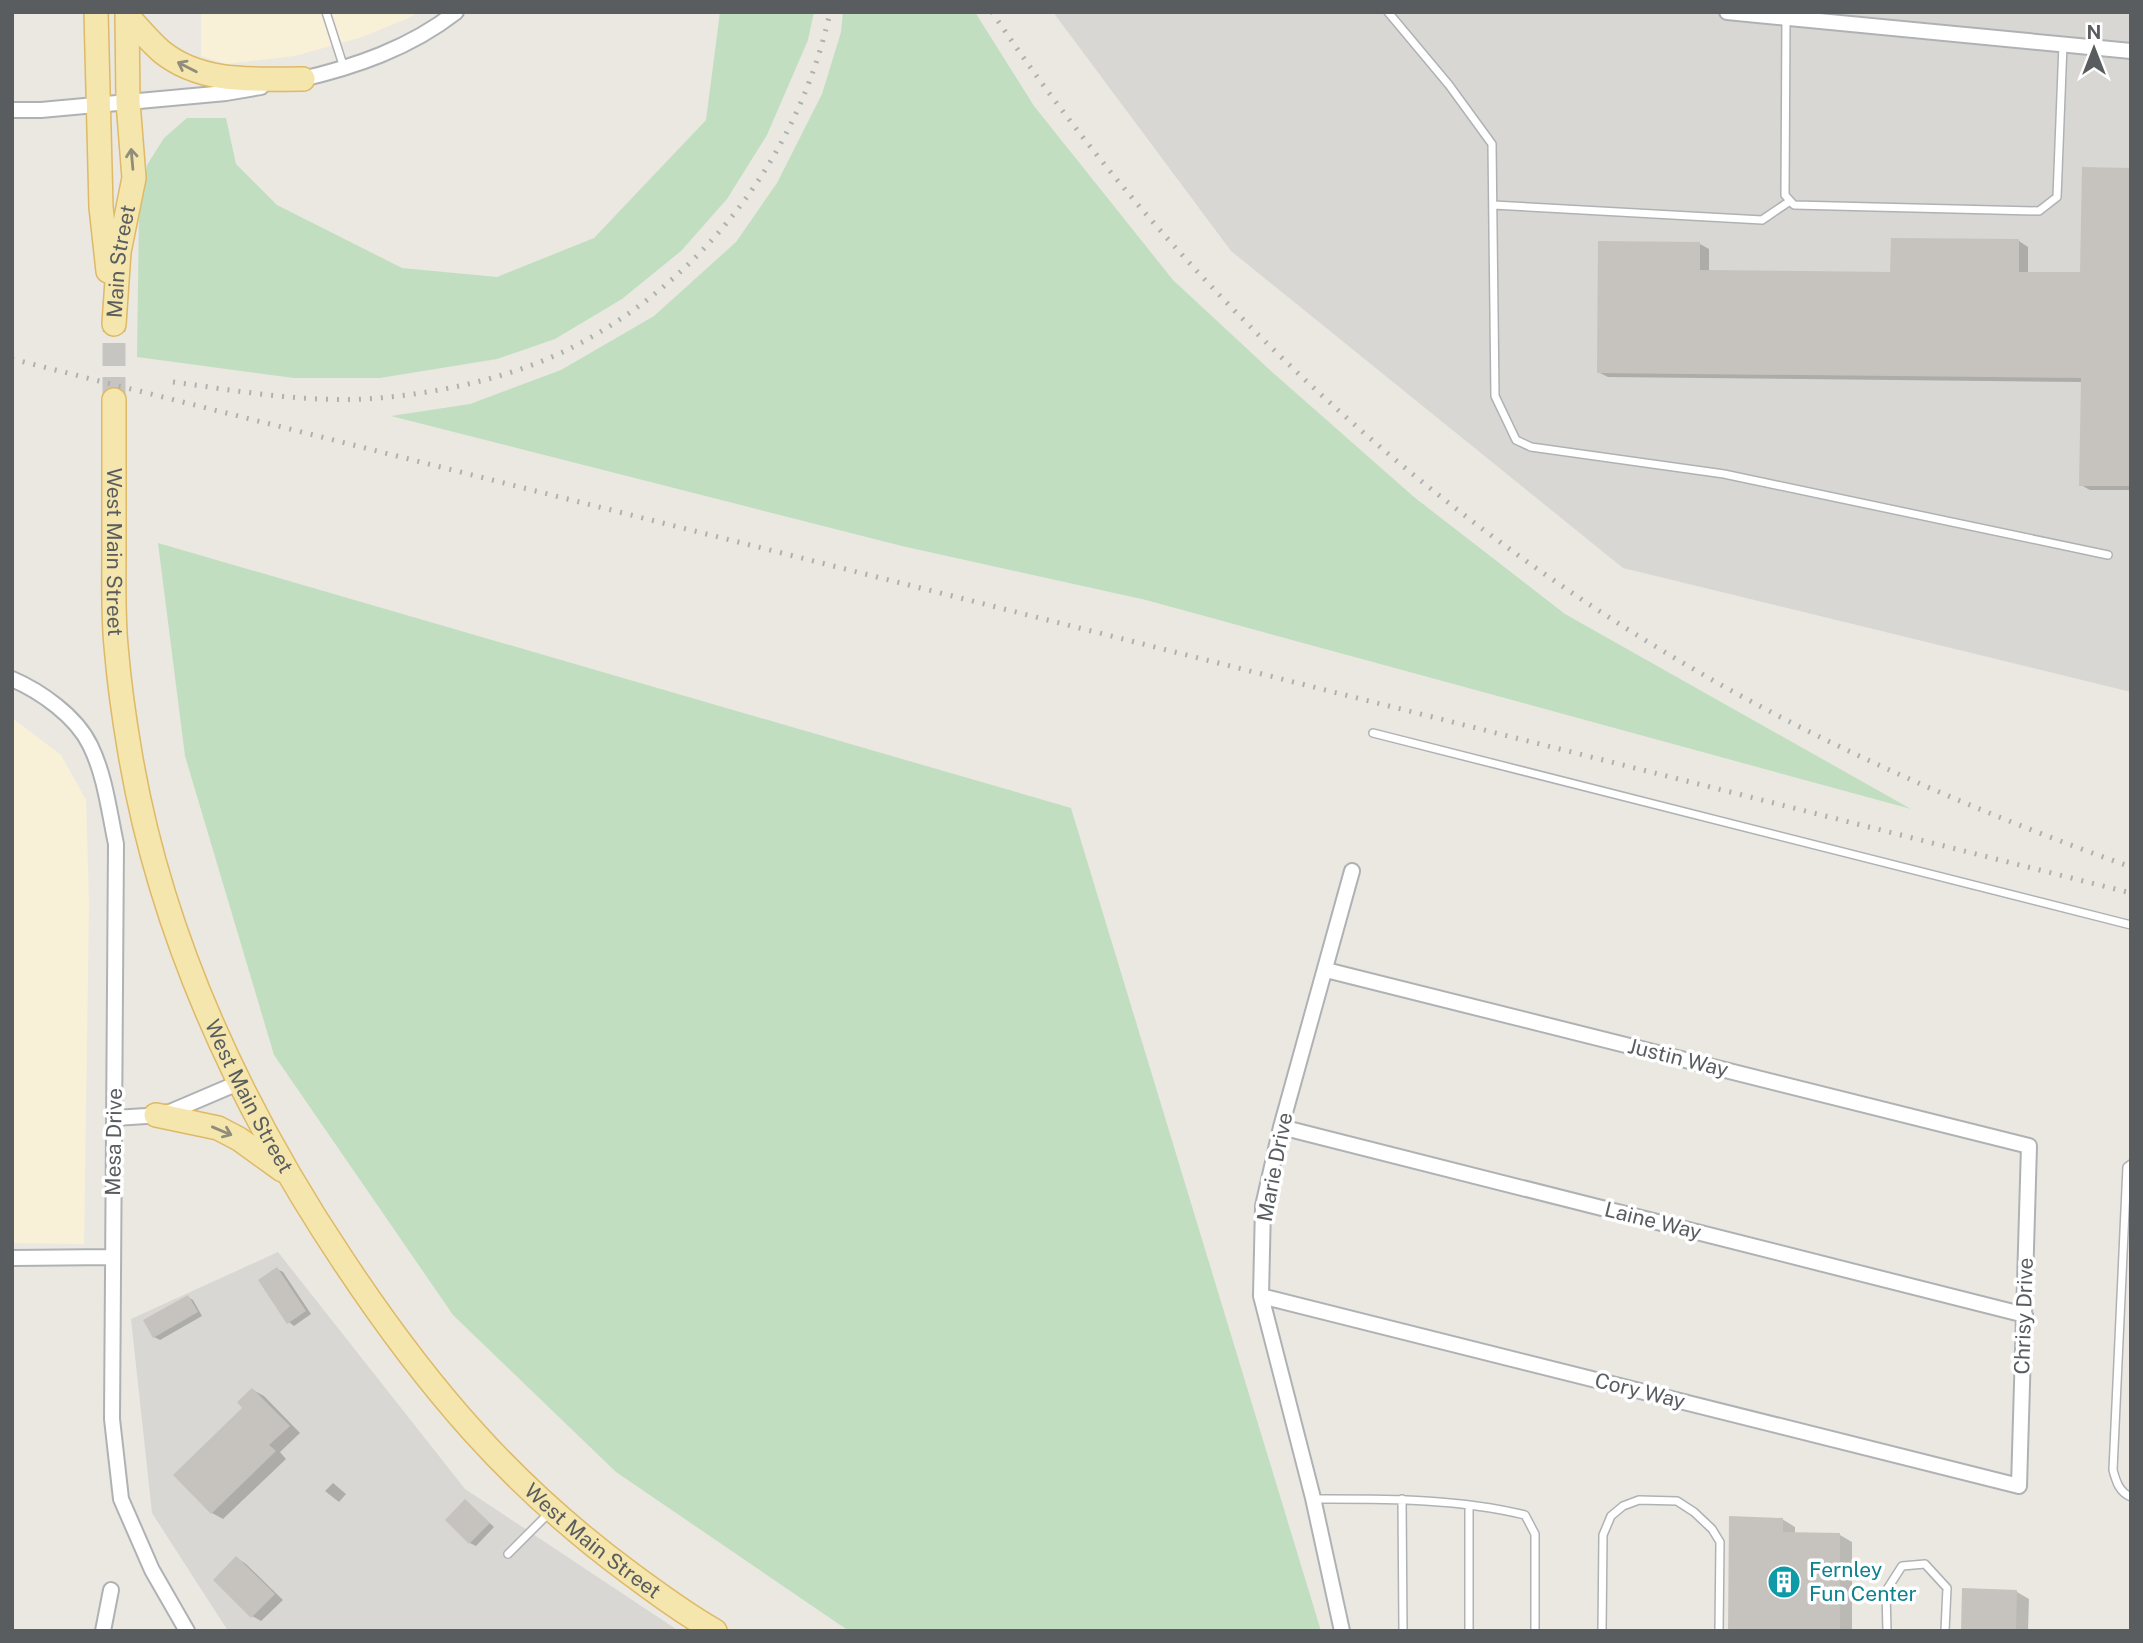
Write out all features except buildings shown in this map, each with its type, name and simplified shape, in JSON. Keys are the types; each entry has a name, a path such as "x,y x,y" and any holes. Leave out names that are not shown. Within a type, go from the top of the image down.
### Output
{"main road":[{"name":"Main Street","path":"96,12 101,207 114,324 120,252 134,178 128,102 128,15"},
{"path":"128,15 164,54 202,74 254,79 303,79"},
{"name":"West Main Street","path":"114,400 115,643 131,758 164,895 192,975 238,1083 289,1175 381,1317 425,1376 506,1469 551,1511 637,1579 715,1631"},
{"path":"156,1115 218,1128 239,1139 289,1175"}],"street":[{"path":"12,110 41,110 226,93 303,79 344,68 419,37 456,12"},
{"path":"1727,12 2131,51"},
{"name":"Mesa Drive","path":"12,679 46,698 72,721 89,743 99,770 116,845 113,1419 121,1499 152,1570 187,1631"},
{"name":"Marie Drive","path":"1342,1631 1313,1499 1261,1296 1263,1206 1281,1127 1352,871"},
{"name":"Justin Way","path":"1326,970 2029,1146"},
{"path":"115,1118 156,1115 181,1108 238,1083"},
{"name":"Laine Way","path":"1281,1127 2025,1315"},
{"name":"Chrisy Drive","path":"2019,1486 2029,1146"},
{"path":"12,1258 113,1257"},
{"name":"Cory Way","path":"1261,1296 2019,1486"},
{"path":"103,1631 111,1590"}],"lane":[{"path":"326,12 344,68"},
{"path":"1388,12 1449,85 1492,144 1495,396 1516,440 1531,447 1724,474 2108,555"},
{"path":"1786,18 1785,195 1794,205 2039,211 2057,197 2063,44"},
{"path":"1493,205 1762,220 1790,201"},
{"path":"1373,733 2131,925"},
{"path":"2131,1164 2127,1167 2113,1470 2117,1484 2125,1495 2131,1497"},
{"path":"1313,1499 1402,1499 1501,1509 1525,1515 1535,1534 1535,1631"},
{"path":"1402,1499 1403,1631"},
{"path":"1602,1631 1603,1535 1611,1516 1623,1506 1639,1500 1677,1501 1712,1529 1720,1542 1719,1631"},
{"path":"1469,1506 1469,1631"},
{"path":"508,1554 551,1511"},
{"path":"1887,1631 1886,1591 1902,1566 1925,1564 1947,1588 1945,1631"}],"shaded area":[{"path":"201,12 417,12 362,37 295,56 226,64 201,56"},
{"path":"1053,12 2131,12 2131,692 1623,568 1231,251"},
{"path":"12,718 61,755 86,800 89,903 84,1244 12,1243"},
{"path":"278,1252 465,1489 679,1631 228,1631 152,1513 131,1319"}],"green space":[{"path":"720,12 814,12 808,40 767,135 727,199 681,251 622,299 555,339 497,359 380,378 294,378 137,357 139,212 147,165 164,138 187,118 226,118 236,164 277,205 402,268 497,277 594,238 706,120"},
{"path":"843,12 975,12 1034,106 1173,280 1414,497 1565,614 1911,809 1146,600 902,546 391,416 470,404 561,370 654,316 736,242 777,183 822,94 841,32"},
{"path":"158,543 1071,808 1321,1631 849,1631 616,1472 453,1315 274,1055 185,756"}],"tunnel":[{"path":"114,324 114,400"}],"railway":[{"path":"173,382 301,398 379,398 479,382 527,367 573,347 620,319 664,286 703,249 739,208 769,163 795,115 815,65 830,12"},
{"path":"992,12 1071,122 1157,227 1250,326 1349,420 1453,506 1563,587 1677,660 1796,725 1961,801 2131,867"},
{"path":"12,359 2131,893"}],"place":[{"name":"Fernley Fun Center","path":"1784,1582"}]}
